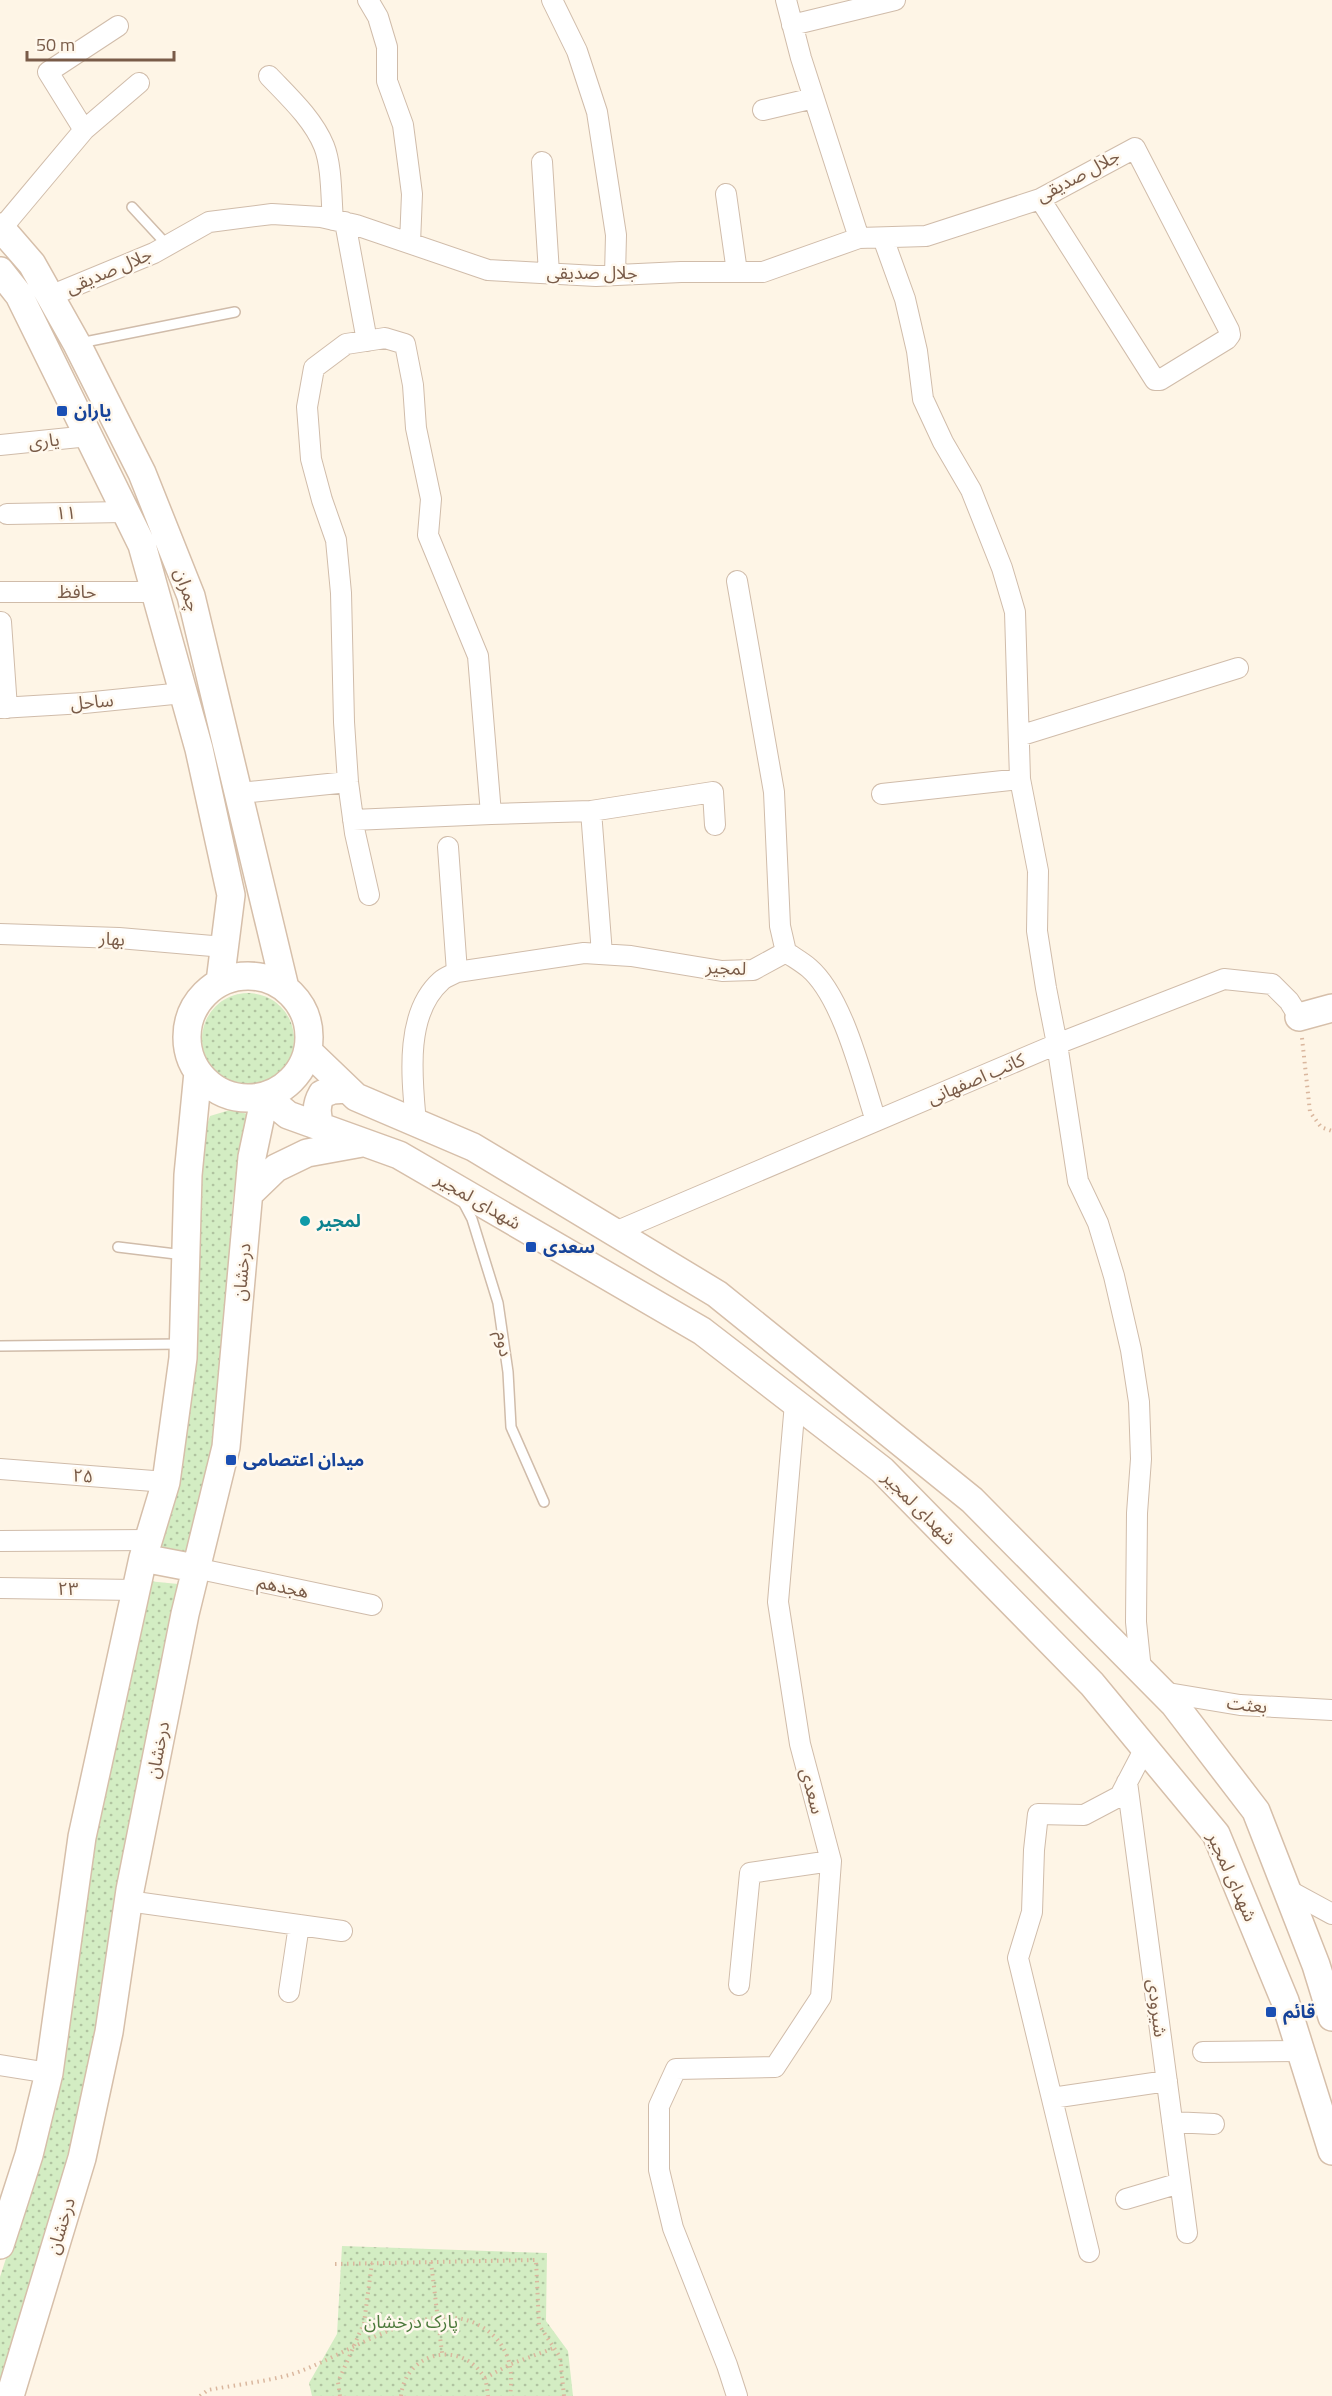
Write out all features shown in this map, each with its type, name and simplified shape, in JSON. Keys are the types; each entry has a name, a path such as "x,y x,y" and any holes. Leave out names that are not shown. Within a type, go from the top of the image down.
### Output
{"main road":[{"name":"چمران","path":"1,228 32,264 78,344 142,473 191,596 285,988"},
{"name":"چمران","path":"0,271 10,297 88,436 142,545 199,749 231,895 220,982"},
{"path":"254,976 270,980 285,988 298,1001 306,1016 309,1034 308,1051 302,1066 280,1090 265,1096 246,1099 228,1095 211,1086 198,1072 189,1054 187,1033 192,1012 203,995 220,982 236,977 254,976"},
{"path":"1299,1017 1332,1008"},
{"name":"شهدای لمجیر","path":"308,1051 356,1097 473,1147 717,1294 972,1500 1174,1704 1256,1811 1316,1965 1332,2017"},
{"path":"0,2245 29,2155 49,2073 82,1837 136,1590 166,1482 183,1344 188,1175 198,1072"},
{"path":"320,1127 316,1112 317,1102 322,1094 347,1089"},
{"name":"شهدای لمجیر","path":"265,1096 288,1116 399,1155 702,1331 882,1470 1092,1684 1216,1834 1285,2001 1300,2051 1326,2114 1332,2151"},
{"name":"درخشان","path":"10,2396 82,2157 110,2032 128,1901 195,1568 226,1447 252,1157 265,1096"},
{"path":"249,1194 276,1168 307,1153 365,1143"},
{"path":"146,1549 195,1568"}],"street":[{"path":"368,0 378,17 387,47 387,81 403,125 412,194 411,243"},
{"path":"552,0 577,51 597,112 616,235 615,275"},
{"path":"786,0 814,98 859,238"},
{"path":"792,25 894,0"},
{"path":"84,130 48,72 118,26"},
{"path":"269,76 304,113 324,146 367,341"},
{"path":"1,228 84,130 139,83"},
{"path":"762,110 814,98"},
{"name":"جلال صدیقی","path":"50,296 154,253 209,222 272,214 339,221 488,270 615,275 763,272 859,238 926,236 1040,199 1135,148 1230,335 1160,380 1155,380 1040,199"},
{"path":"542,162 549,273"},
{"path":"726,194 737,272"},
{"path":"883,238 905,299 917,351 924,399 943,442 971,490 1002,568 1015,612 1020,779 1038,872 1038,931 1078,1181 1098,1223 1114,1276 1139,1402 1141,1458 1137,1513 1136,1622 1141,1670"},
{"path":"369,896 348,782 341,593 336,540 311,459 307,407 314,368 346,344 385,338 405,344 413,385 416,428 431,499 428,535 478,656 491,814"},
{"name":"یاری","path":"0,445 88,436"},
{"name":"۱۱","path":"7,514 125,512"},
{"path":"737,581 774,792 780,926 786,952 810,968 830,994 851,1043 876,1121"},
{"name":"حافظ","path":"0,592 155,592"},
{"path":"1,622 3,708"},
{"path":"1019,736 1238,668"},
{"name":"ساحل","path":"3,708 84,704 183,693"},
{"path":"882,794 1020,779"},
{"path":"240,793 348,782"},
{"path":"353,819 591,811 713,792 715,825"},
{"path":"591,811 602,954"},
{"path":"448,847 457,972"},
{"name":"بهار","path":"0,934 119,938 224,947"},
{"name":"لمجیر","path":"416,1123 413,1095 414,1047 418,1024 425,1001 441,981 457,972 584,953 631,956 722,971 753,970 786,952"},
{"name":"کاتب اصفهانی","path":"615,1232 1057,1044 1224,980 1272,984 1289,1001 1299,1017"},
{"name":"سعدی","path":"737,2396 673,2228 659,2170 659,2106 676,2069 775,2067 821,1997 831,1861 800,1744 778,1602 795,1403"},
{"name":"۲۵","path":"0,1469 166,1482"},
{"path":"0,1541 146,1549"},
{"name":"هجدهم","path":"195,1568 372,1605"},
{"name":"۲۳","path":"0,1588 136,1590"},
{"name":"بعثت","path":"1162,1692 1240,1705 1332,1710"},
{"path":"1089,2252 1018,1958 1032,1912 1038,1814 1084,1815 1120,1796 1145,1748"},
{"name":"شیرودی","path":"1127,1782 1187,2233"},
{"path":"739,1985 750,1873 831,1861"},
{"path":"1286,1889 1332,1914"},
{"path":"128,1901 342,1931"},
{"path":"289,1992 299,1925"},
{"path":"1203,2052 1300,2051"},
{"path":"0,2065 49,2073"},
{"path":"1052,2098 1167,2081"},
{"path":"1172,2121 1214,2124"},
{"path":"1126,2199 1180,2183"}],"lane":[{"path":"132,207 168,246"},
{"path":"78,344 235,312"},
{"name":"دوم","path":"455,1188 472,1219 498,1303 508,1372 511,1427 544,1502"},
{"path":"118,1247 186,1256"},
{"path":"0,1346 183,1344"}],"path":[{"path":"1299,1017 1310,1112 1321,1128 1332,1131"},
{"path":"334,2264 536,2260 539,2325 560,2357 564,2396"},
{"path":"431,2262 442,2354"},
{"path":"340,2396 338,2382 364,2324 372,2263"},
{"path":"200,2396 208,2390 289,2375 352,2349 394,2328 438,2317 460,2317 486,2329 502,2344 511,2364 510,2396"},
{"path":"485,2378 511,2364 554,2348"},
{"path":"401,2396 402,2382 418,2362 442,2354 467,2360 485,2378 488,2396"}],"green space":[{"path":"248,993 266,996 281,1006 291,1021 294,1039 291,1057 281,1072 266,1082 248,1085 230,1082 215,1072 205,1057 202,1039 205,1021 215,1006 230,996"},
{"path":"230,1110 248,1114 233,1198 218,1420 205,1485 185,1555 155,1544 192,1387 198,1338 196,1240 202,1140 210,1116"},
{"path":"148,1581 178,1584 174,1620 82,2114 0,2396 0,2277 58,2096 93,1857 126,1672"},
{"name":"پارک درخشان","path":"342,2246 547,2253 546,2321 568,2351 573,2396 312,2396 309,2383 337,2334"}],"place":[{"name":"یاران","path":"62,411"},
{"name":"لمجیر","path":"305,1221"},
{"name":"سعدی","path":"531,1247"},
{"name":"میدان اعتصامی","path":"231,1460"},
{"name":"قائم","path":"1271,2012"}]}
